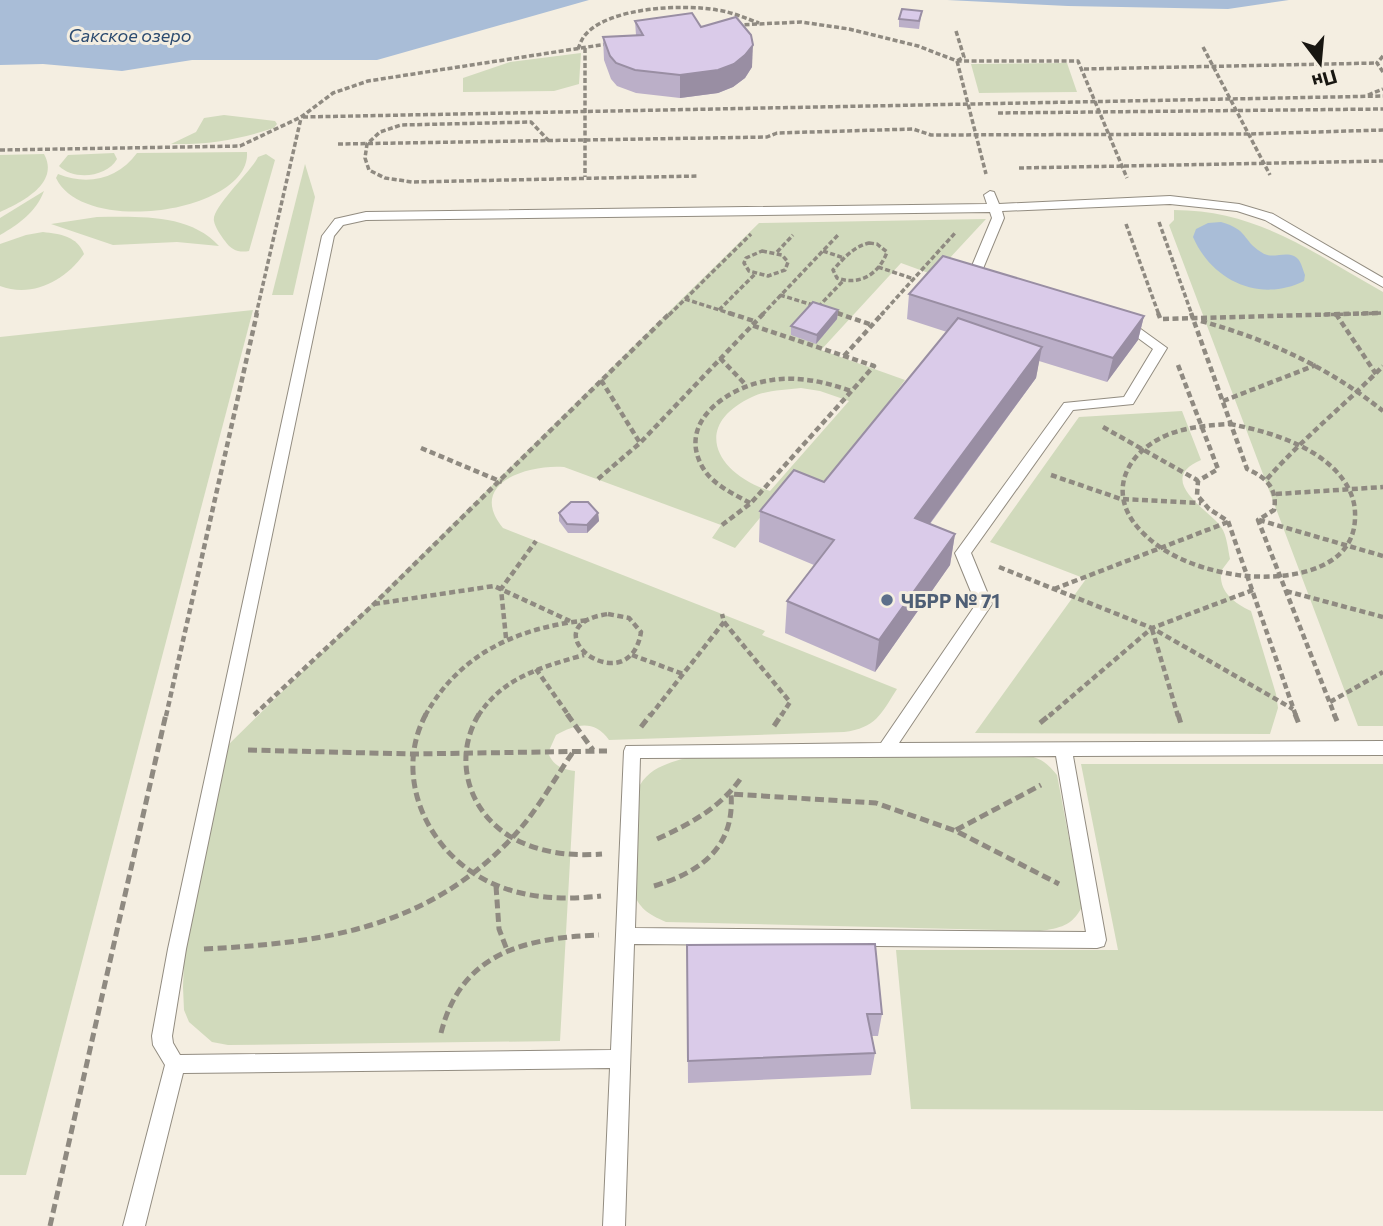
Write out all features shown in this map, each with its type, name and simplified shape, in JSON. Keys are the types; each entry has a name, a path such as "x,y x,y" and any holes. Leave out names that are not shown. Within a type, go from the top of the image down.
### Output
{"lane":[{"path":"992,201 998,218 975,273 1000,281"},
{"path":"134,1226 175,1064 163,1045 162,1036 177,949 328,236 339,222 366,216 992,201 1213,202 1251,210 1383,283"},
{"path":"1361,269 1383,269"},
{"path":"886,749 984,604 962,553 1069,406 1128,401 1160,348 1121,319"},
{"path":"614,1226 628,851 627,751 1383,748"},
{"path":"624,936 1097,940 1063,749"},
{"path":"175,1064 620,1059"}],"path":[{"path":"578,49 584,35 599,25 622,15 644,11 671,8 713,9 762,24"},
{"path":"728,26 801,22 849,29 918,46 957,61 1078,61 1127,178"},
{"path":"956,31 964,57 957,61"},
{"path":"0,150 240,146 301,117 333,93 368,81 611,44"},
{"path":"1203,47 1270,175"},
{"path":"585,48 585,177"},
{"path":"1083,69 1377,63 1383,56"},
{"path":"957,61 978,135 992,201"},
{"path":"1377,63 1383,72"},
{"path":"1365,96 1383,89"},
{"path":"301,117 1383,96"},
{"path":"998,113 1383,109"},
{"path":"50,1226 301,117"},
{"path":"549,141 531,122 401,125 380,132 367,144 365,158 369,170 385,178 412,183 698,176"},
{"path":"338,144 767,137 777,133 913,130 931,135 1110,135 1383,130"},
{"path":"1019,168 1383,161"},
{"path":"1118,202 1166,331"},
{"path":"1152,202 1247,469 1267,480 1276,494 1274,510 1258,520"},
{"path":"844,356 959,229"},
{"path":"598,479 640,443 842,231"},
{"path":"218,749 374,604 752,233"},
{"path":"877,244 887,252 886,257 865,280 843,281 837,278 833,270 844,258 855,246 877,244"},
{"path":"823,251 844,258"},
{"path":"719,310 755,274 775,275 785,270 788,262 777,252 755,252 744,262 755,274"},
{"path":"877,267 914,279"},
{"path":"818,307 843,281"},
{"path":"780,295 872,325"},
{"path":"685,299 874,366 751,503 722,525"},
{"path":"1121,319 1383,313"},
{"path":"1336,314 1376,374"},
{"path":"1194,319 1254,335 1316,364 1359,391 1383,411"},
{"path":"1174,355 1217,469 1203,473 1196,480 1195,491 1200,503"},
{"path":"720,358 747,386"},
{"path":"1222,401 1316,364"},
{"path":"1267,480 1298,444 1359,391 1383,366"},
{"path":"751,503 717,483 703,467 696,450 696,433 703,416 715,402 747,386 770,380 802,379 852,391"},
{"path":"601,380 640,443"},
{"path":"1069,406 1142,451 1196,480"},
{"path":"1230,424 1255,428 1298,444 1339,475 1350,491 1356,512 1354,530 1348,545 1331,561 1309,571 1281,578 1250,578 1199,567 1160,548 1142,533 1121,499 1122,482 1130,463 1142,451 1174,432 1200,425 1230,424"},
{"path":"421,448 500,482"},
{"path":"1024,466 1121,499 1200,503 1228,521 1307,748"},
{"path":"1276,494 1383,487"},
{"path":"1258,520 1383,556"},
{"path":"1258,520 1348,748"},
{"path":"1054,589 1228,521"},
{"path":"506,638 501,589 536,541"},
{"path":"962,553 1152,628 1294,710"},
{"path":"374,604 494,586 571,621"},
{"path":"1010,749 1152,628 1253,590"},
{"path":"1286,591 1383,617"},
{"path":"628,851 588,856 547,850 512,838 487,815 470,788 464,753 475,720 497,691 536,669 584,655 602,662 613,662 632,655 639,648 641,632 629,618 608,614 589,620 537,628 506,638 471,658 441,688 423,718 412,754 414,792 427,824 448,850 472,874 496,886 541,897 587,898 626,893 666,883 699,866 718,847 729,829 731,794 876,803 956,831 1091,901"},
{"path":"218,749 412,754 627,751 724,622 722,614"},
{"path":"584,655 576,640 582,625 589,620"},
{"path":"1152,628 1188,749"},
{"path":"632,655 683,674"},
{"path":"536,669 594,751"},
{"path":"1330,702 1383,672"},
{"path":"177,949 274,947 361,932 404,916 472,874 512,838 573,752"},
{"path":"956,831 1067,772"},
{"path":"496,886 499,929 507,950"},
{"path":"438,1061 442,1018 454,993 480,967 507,950 577,935 624,936"}],"green space":[{"path":"581,53 579,84 554,91 463,92 463,78 510,62"},
{"path":"1067,63 1077,92 979,93 971,64"},
{"path":"224,115 275,121 277,124 274,128 236,138 171,144 196,132 204,118"},
{"path":"247,152 241,173 223,190 196,202 163,210 130,212 98,207 72,196 56,178 58,174 80,179 102,178 121,169 137,153"},
{"path":"114,153 117,159 112,165 90,175 73,174 59,166 68,155"},
{"path":"44,154 48,164 43,182 28,197 0,212 0,155"},
{"path":"266,154 275,160 249,251 239,251 230,247 220,234 214,221 215,215 258,157"},
{"path":"305,164 315,197 293,295 272,295"},
{"path":"44,191 26,217 0,235 0,218"},
{"path":"1174,210 1232,217 1259,226 1284,236 1383,292 1383,726 1358,726 1169,225 1174,220"},
{"path":"97,217 145,217 178,222 207,235 219,246 177,242 113,245 51,224"},
{"path":"986,219 934,275 901,263 821,350 905,380 810,507 779,495 735,548 712,538 721,525 564,467 550,467 520,473 506,480 497,488 492,499 494,512 503,528 765,631 762,635 897,689 886,706 871,723 844,732 609,740 591,726 578,726 556,735 548,753 550,757 558,766 575,771 560,1041 228,1045 212,1042 189,1022 184,1010 184,958 226,747 759,223","holes":["801,388 849,401 770,491 751,483 725,461 718,448 716,435 721,422 733,409 752,397 769,392"]},
{"path":"43,232 62,235 72,240 84,254 67,272 47,285 24,290 0,286 0,244"},
{"path":"253,310 26,1175 0,1175 0,337"},
{"path":"1182,411 1201,460 1188,468 1183,477 1184,486 1225,534 1230,559 1221,571 1222,585 1228,596 1251,611 1276,694 1278,708 1270,734 975,733 1086,579 990,542 1079,417"},
{"path":"1021,754 1041,760 1057,775 1082,907 1070,922 1059,927 1040,931 666,922 645,910 632,889 635,819 640,785 654,770 673,762 686,758"},
{"path":"1081,764 1383,764 1383,1111 911,1109 896,950 1118,950"}],"water":[{"name":"Сакское озеро","path":"0,0 589,0 377,60 192,60 122,71 43,64 0,65"},
{"path":"947,0 1289,0 1228,9 1068,6"},
{"path":"1221,222 1236,228 1255,248 1265,254 1296,257 1305,275 1304,281 1271,290 1239,284 1225,276 1212,266 1193,237 1196,229 1208,223"}],"building":[{"path":"902,9 922,11 919,21 899,19"},
{"path":"692,13 701,27 736,17 751,35 753,45 734,64 718,70 680,75 635,70 616,63 610,56 603,37 643,35 635,21"},
{"path":"943,256 1144,316 1113,358 909,294"},
{"path":"813,302 838,310 817,335 791,326"},
{"path":"958,318 1042,347 915,518 955,534 879,640 787,601 834,540 760,511 794,470 824,482"},
{"path":"571,502 588,502 598,513 587,525 567,524 559,513"},
{"path":"875,944 882,1014 867,1014 875,1053 688,1061 687,945"}],"place":[{"name":"ЧБРР № 71","path":"887,600"}]}
